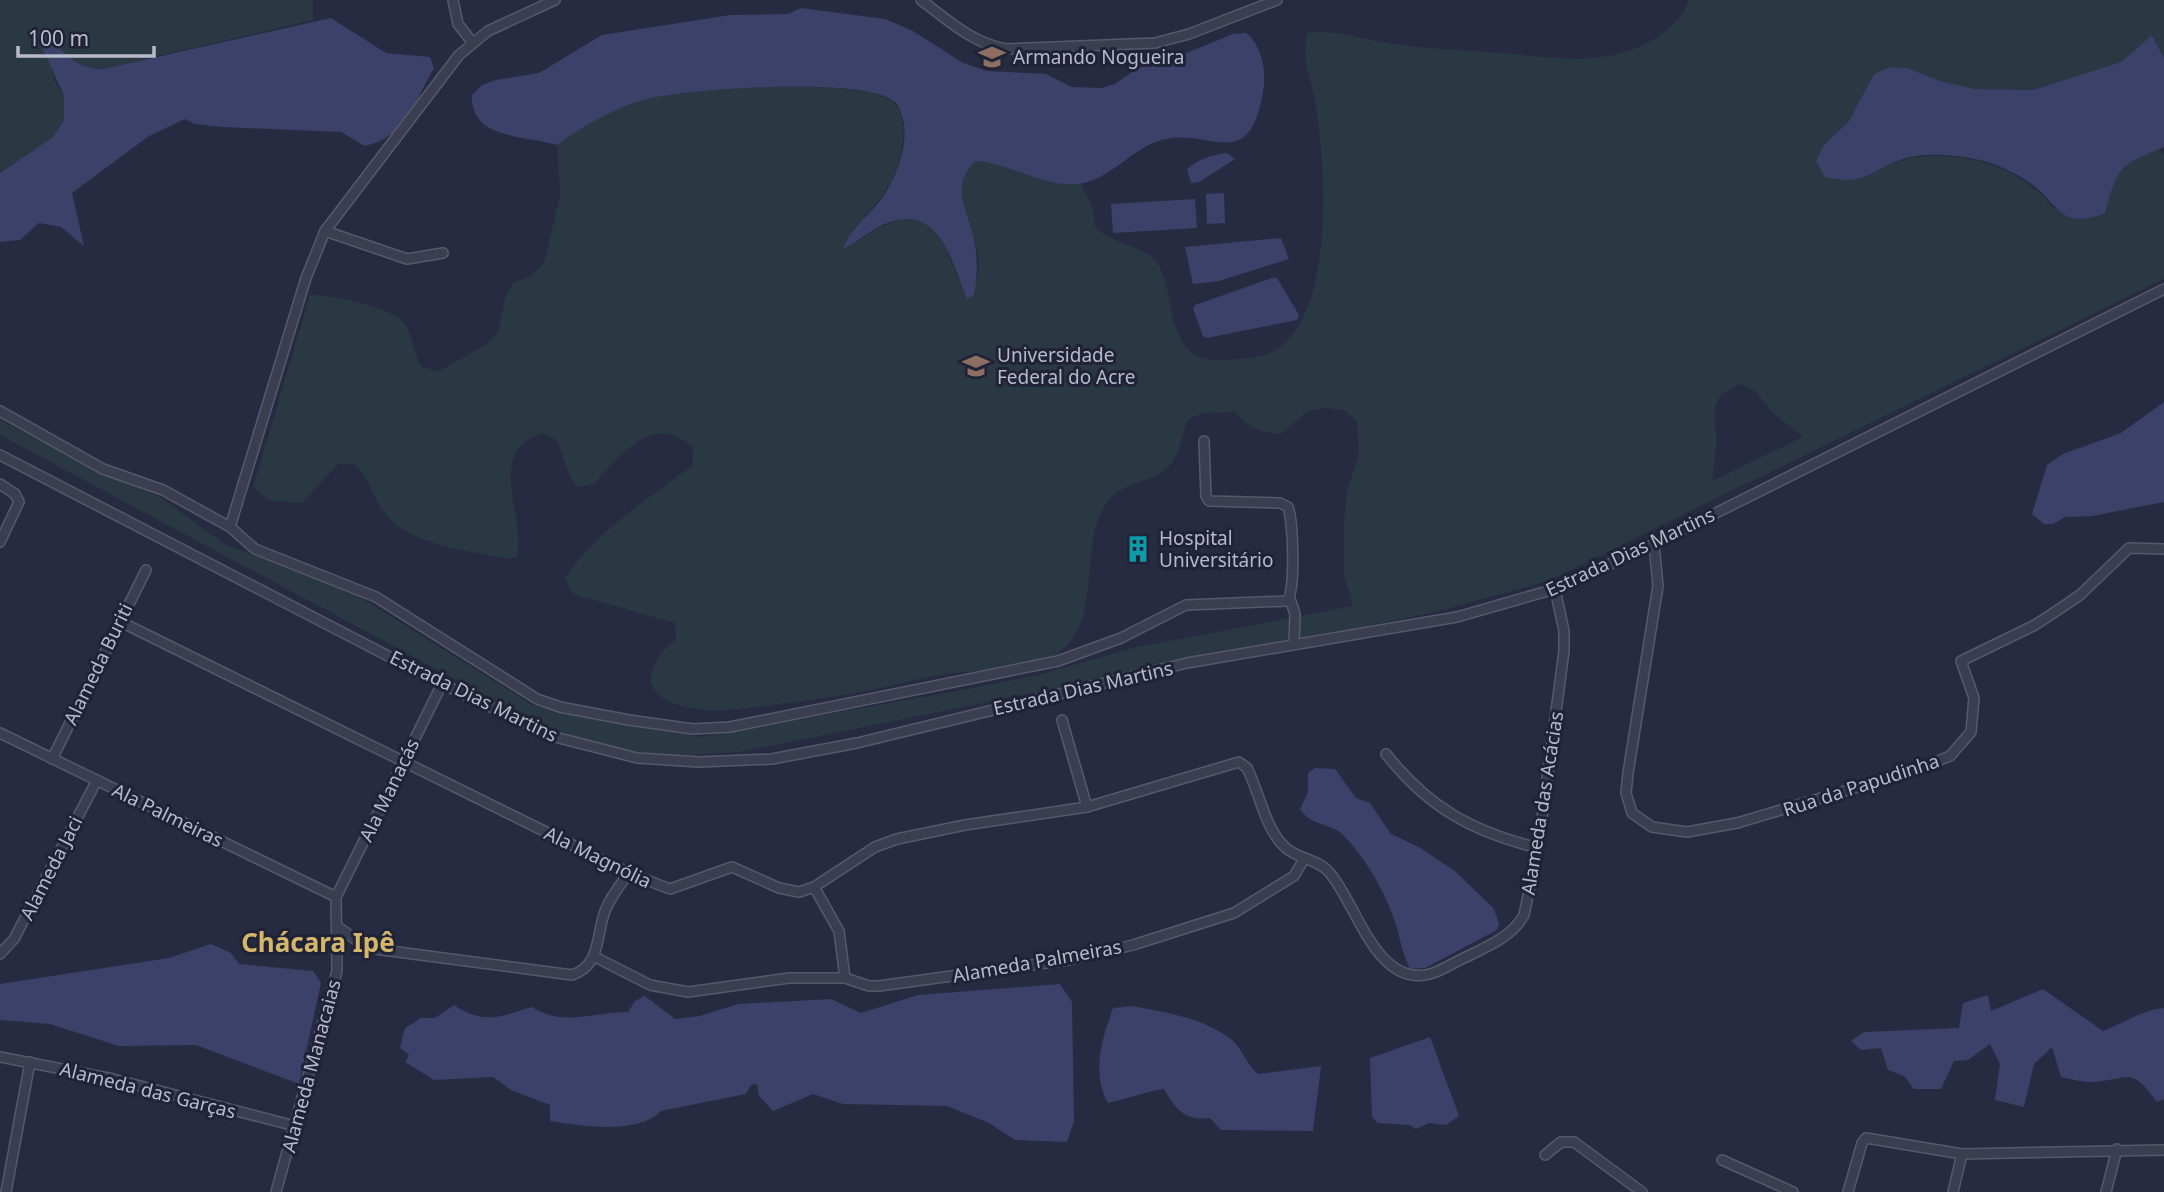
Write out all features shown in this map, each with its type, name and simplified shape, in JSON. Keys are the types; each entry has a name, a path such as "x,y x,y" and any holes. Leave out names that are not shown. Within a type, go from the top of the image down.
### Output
{"street":[{"path":"453,0 458,24 472,42"},
{"path":"230,527 306,278 325,231 379,158 472,42 488,31 555,0"},
{"path":"921,0 971,38 986,46 1006,49 1155,43 1189,34 1277,0"},
{"path":"325,231 407,259 443,253"},
{"name":"Estrada Dias Martins","path":"0,455 517,721 586,747 647,759 737,761 795,756 1102,682 1294,644 1457,617 1555,589 1654,544 2164,289"},
{"path":"0,411 103,468 163,490 230,527 255,549 376,597 537,699 560,707 693,729 747,724 1058,661 1121,638 1186,605 1290,599"},
{"path":"1204,441 1206,496 1209,501 1280,503 1288,507 1292,575 1290,599 1295,614 1294,644"},
{"path":"0,484 15,494 18,507 0,542"},
{"name":"Rua da Papudinha","path":"1654,544 1658,586 1626,793 1632,813 1640,821 1668,831 1710,830 1912,771 1951,756 1971,732 1975,714 1974,698 1961,661 2055,612 2080,595 2129,548 2164,549"},
{"name":"Alameda Buriti","path":"52,759 146,570"},
{"name":"Alameda das Acácias","path":"1087,807 1239,762 1248,768 1274,834 1286,848 1304,859 1320,864 1334,877 1385,963 1407,975 1431,974 1486,947 1519,925 1524,915 1538,848 1564,652 1564,631 1555,589"},
{"name":"Ala Magnólia","path":"119,621 629,873 670,889 732,867 779,888 799,892 814,887"},
{"name":"Ala Manacás","path":"336,897 442,684"},
{"path":"845,978 839,932 814,887 875,847 897,839 965,825 1087,807 1062,720"},
{"name":"Ala Palmeiras","path":"0,733 336,897"},
{"path":"1386,754 1418,791 1459,821 1505,840 1538,848"},
{"name":"Alameda Jaci","path":"0,954 14,940 97,780"},
{"name":"Alameda Palmeiras","path":"595,957 650,985 688,992 789,978 845,978 879,986 1068,960 1133,945 1234,913 1294,876 1304,859"},
{"path":"337,926 363,945 375,949 562,976 581,972 595,957 606,907 629,873"},
{"name":"Alameda Manacaias","path":"276,1192 337,971 336,897"},
{"name":"Alameda das Garças","path":"0,1056 113,1079 295,1126"},
{"path":"6,1192 30,1062"},
{"path":"1848,1192 1862,1143 1866,1138 1962,1154 2164,1150"},
{"path":"1545,1156 1561,1142 1574,1142 1642,1192"},
{"path":"2106,1192 2117,1149"},
{"path":"1953,1192 1962,1154"},
{"path":"1722,1160 1793,1192"}],"shaded area":[{"path":"0,0 313,0 313,20 103,69 77,63 44,33 54,80 64,96 64,120 53,137 0,173"},
{"path":"1689,0 2164,0 2164,58 2152,35 2121,62 2033,90 1975,89 1940,81 1907,68 1890,67 1874,74 1849,121 1824,145 1885,163 1933,156 1991,165 2025,182 2054,209 2109,196 2115,178 2126,165 2141,155 2159,149 2164,155 2164,279 1548,581 1436,612 739,752 671,756 602,747 531,720 0,435 0,420 93,468 160,497 226,545 350,591 534,706 701,737 968,689 1042,674 1133,648 1353,606 1344,574 1344,525 1347,490 1359,455 1357,421 1343,410 1325,408 1308,411 1281,434 1255,429 1235,412 1203,413 1187,420 1178,452 1167,468 1158,475 1122,489 1106,503 1095,531 1085,607 1080,625 1071,640 1058,653 1016,666 933,676 843,695 736,709 701,710 665,699 656,692 651,675 659,656 676,640 675,623 573,594 565,578 606,532 692,466 693,448 679,437 652,435 639,441 615,461 594,484 577,487 557,440 542,433 525,442 515,455 511,469 518,539 517,557 509,559 459,550 408,532 394,523 383,511 364,475 355,464 338,464 302,503 268,500 253,487 310,295 359,302 397,316 406,327 421,366 438,372 485,345 498,333 505,298 513,283 531,276 544,263 560,196 557,145 602,116 640,100 703,91 781,86 855,90 882,96 900,111 903,137 899,161 890,184 850,232 858,241 883,226 903,219 919,220 931,227 941,239 967,299 977,279 979,263 963,204 962,190 966,175 975,161 1054,181 1081,184 1093,208 1095,227 1111,238 1147,254 1158,264 1166,285 1173,319 1181,340 1188,349 1201,357 1225,360 1248,358 1278,348 1299,324 1313,291 1323,208 1319,129 1305,58 1308,33 1337,33 1430,48 1587,58 1614,55 1637,48 1668,29 1684,11","holes":["1741,384 1756,392 1772,412 1803,437 1712,481 1716,447 1715,407 1718,400 1722,394"]}],"water":[{"path":"801,8 885,19 913,31 963,63 987,71 1046,74 1072,87 1102,88 1115,84 1138,68 1167,61 1233,34 1247,33 1262,60 1263,92 1256,119 1247,134 1235,141 1172,138 1153,143 1089,182 1053,182 975,161 967,172 962,192 977,258 974,295 967,299 942,241 933,230 921,222 907,219 890,222 843,249 852,231 888,189 902,154 905,130 903,119 897,104 881,95 818,87 739,88 672,94 639,101 614,111 557,145 516,137 490,128 480,120 474,110 472,95 482,85 539,73 602,35 730,15 788,14"},
{"path":"331,18 386,53 430,57 434,68 408,116 391,134 365,146 341,132 223,127 195,124 185,119 149,136 72,193 84,246 61,227 39,223 20,240 0,242 0,173 53,137 64,120 64,96 37,36 39,32 44,32 77,62 103,69"},
{"path":"2152,35 2164,58 2164,147 2138,158 2122,169 2113,185 2105,213 2090,218 2069,217 2029,182 1999,166 1972,158 1914,156 1850,180 1825,177 1816,161 1824,145 1849,121 1874,74 1890,67 1907,68 1940,81 1975,89 2033,90 2121,62"},
{"path":"1227,153 1235,159 1199,182 1191,183 1187,169 1206,158"},
{"path":"1224,193 1225,223 1207,224 1206,194"},
{"path":"1195,199 1197,228 1113,233 1111,204"},
{"path":"1281,238 1289,259 1219,281 1193,284 1185,247"},
{"path":"1277,278 1299,315 1297,320 1207,338 1203,336 1193,309 1195,305"},
{"path":"2164,402 2164,502 2092,516 2065,517 2053,524 2044,524 2032,514 2047,465 2063,454 2121,433"},
{"path":"1315,768 1335,769 1356,798 1370,803 1391,834 1419,847 1455,871 1494,909 1499,924 1497,930 1425,968 1410,969 1388,903 1368,867 1344,836 1333,828 1310,819 1300,809 1308,792 1308,773"},
{"path":"211,944 231,953 239,964 313,971 321,983 299,1084 196,1045 119,1046 50,1024 0,1020 0,984 169,958"},
{"path":"1060,984 1072,1002 1074,1121 1067,1142 1015,1140 989,1123 947,1106 843,1104 813,1094 773,1111 759,1096 757,1084 751,1085 746,1094 661,1111 651,1119 624,1126 563,1123 550,1121 550,1105 511,1090 493,1077 434,1080 405,1062 409,1055 400,1048 405,1028 421,1018 435,1018 454,1005 483,1017 501,1016 532,1007 555,1016 578,1017 628,1012 635,1001 645,996 675,1019 700,1016 738,1004 831,999 861,1013 918,995"},
{"path":"2043,989 2103,1031 2141,1014 2164,1008 2164,1099 2157,1102 2142,1084 2130,1077 2091,1082 2061,1077 2052,1047 2034,1064 2024,1107 1995,1100 2000,1064 1990,1044 1968,1060 1954,1061 1941,1089 1914,1089 1904,1076 1888,1070 1881,1048 1861,1050 1851,1041 1864,1032 1959,1028 1963,1003 1988,995 1991,1011"},
{"path":"1132,1006 1183,1017 1209,1026 1231,1039 1258,1074 1321,1066 1313,1131 1221,1130 1210,1118 1194,1118 1182,1112 1164,1089 1108,1103 1100,1079 1102,1044 1113,1008"},
{"path":"1430,1037 1459,1116 1446,1125 1429,1123 1416,1129 1410,1125 1378,1123 1372,1117 1370,1058"}],"place":[{"name":"Armando Nogueira","path":"992,57"},
{"name":"Universidade Federal do Acre","path":"976,366"},
{"name":"Hospital Universitário","path":"1138,549"}],"district":[{"name":"Chácara Ipê","path":"318,942"}]}
